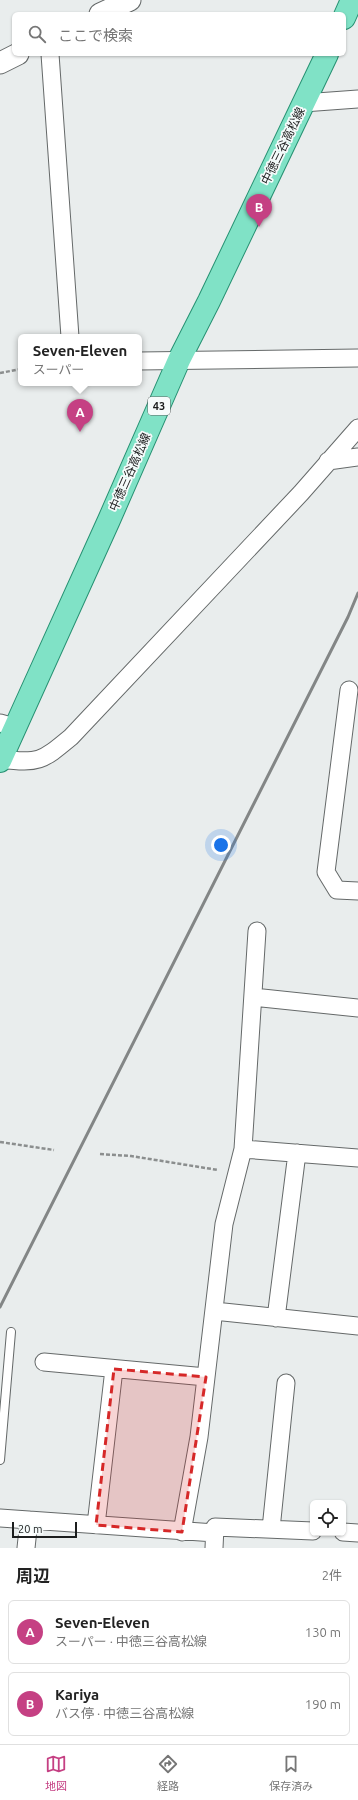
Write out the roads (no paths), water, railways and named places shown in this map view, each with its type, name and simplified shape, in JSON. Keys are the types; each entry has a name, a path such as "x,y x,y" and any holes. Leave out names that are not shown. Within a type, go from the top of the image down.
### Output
{"main road":[{"path":"346,14 352,0"},
{"name":"中徳三谷高松線","path":"0,760 7,725 109,520 179,360 209,301 326,56"}],"street":[{"path":"105,8 130,0"},
{"path":"0,63 14,56"},
{"path":"50,56 70,334"},
{"path":"303,104 358,99"},
{"path":"142,361 358,358"},
{"path":"0,760 27,762 48,756 71,737 290,505 358,428"},
{"path":"328,462 358,457"},
{"path":"349,690 326,872 337,890 358,891"},
{"path":"182,1532 199,1437 224,1224 243,1149 257,931"},
{"path":"253,997 358,1008"},
{"path":"243,1149 358,1158"},
{"path":"276,1318 297,1154"},
{"path":"214,1311 358,1326"},
{"path":"44,1362 206,1377"},
{"path":"96,1525 114,1369"},
{"path":"271,1529 286,1383"},
{"path":"0,1518 182,1532 214,1541 215,1527 310,1531"},
{"path":"26,1548 29,1520"},
{"path":"346,1532 358,1533"}],"lane":[{"path":"0,1460 11,1332"}],"railway":[{"path":"0,1307 348,617 358,593"}],"place":[{"name":"Kariya","path":"259,227"},
{"name":"Seven-Eleven","path":"80,432"}]}
